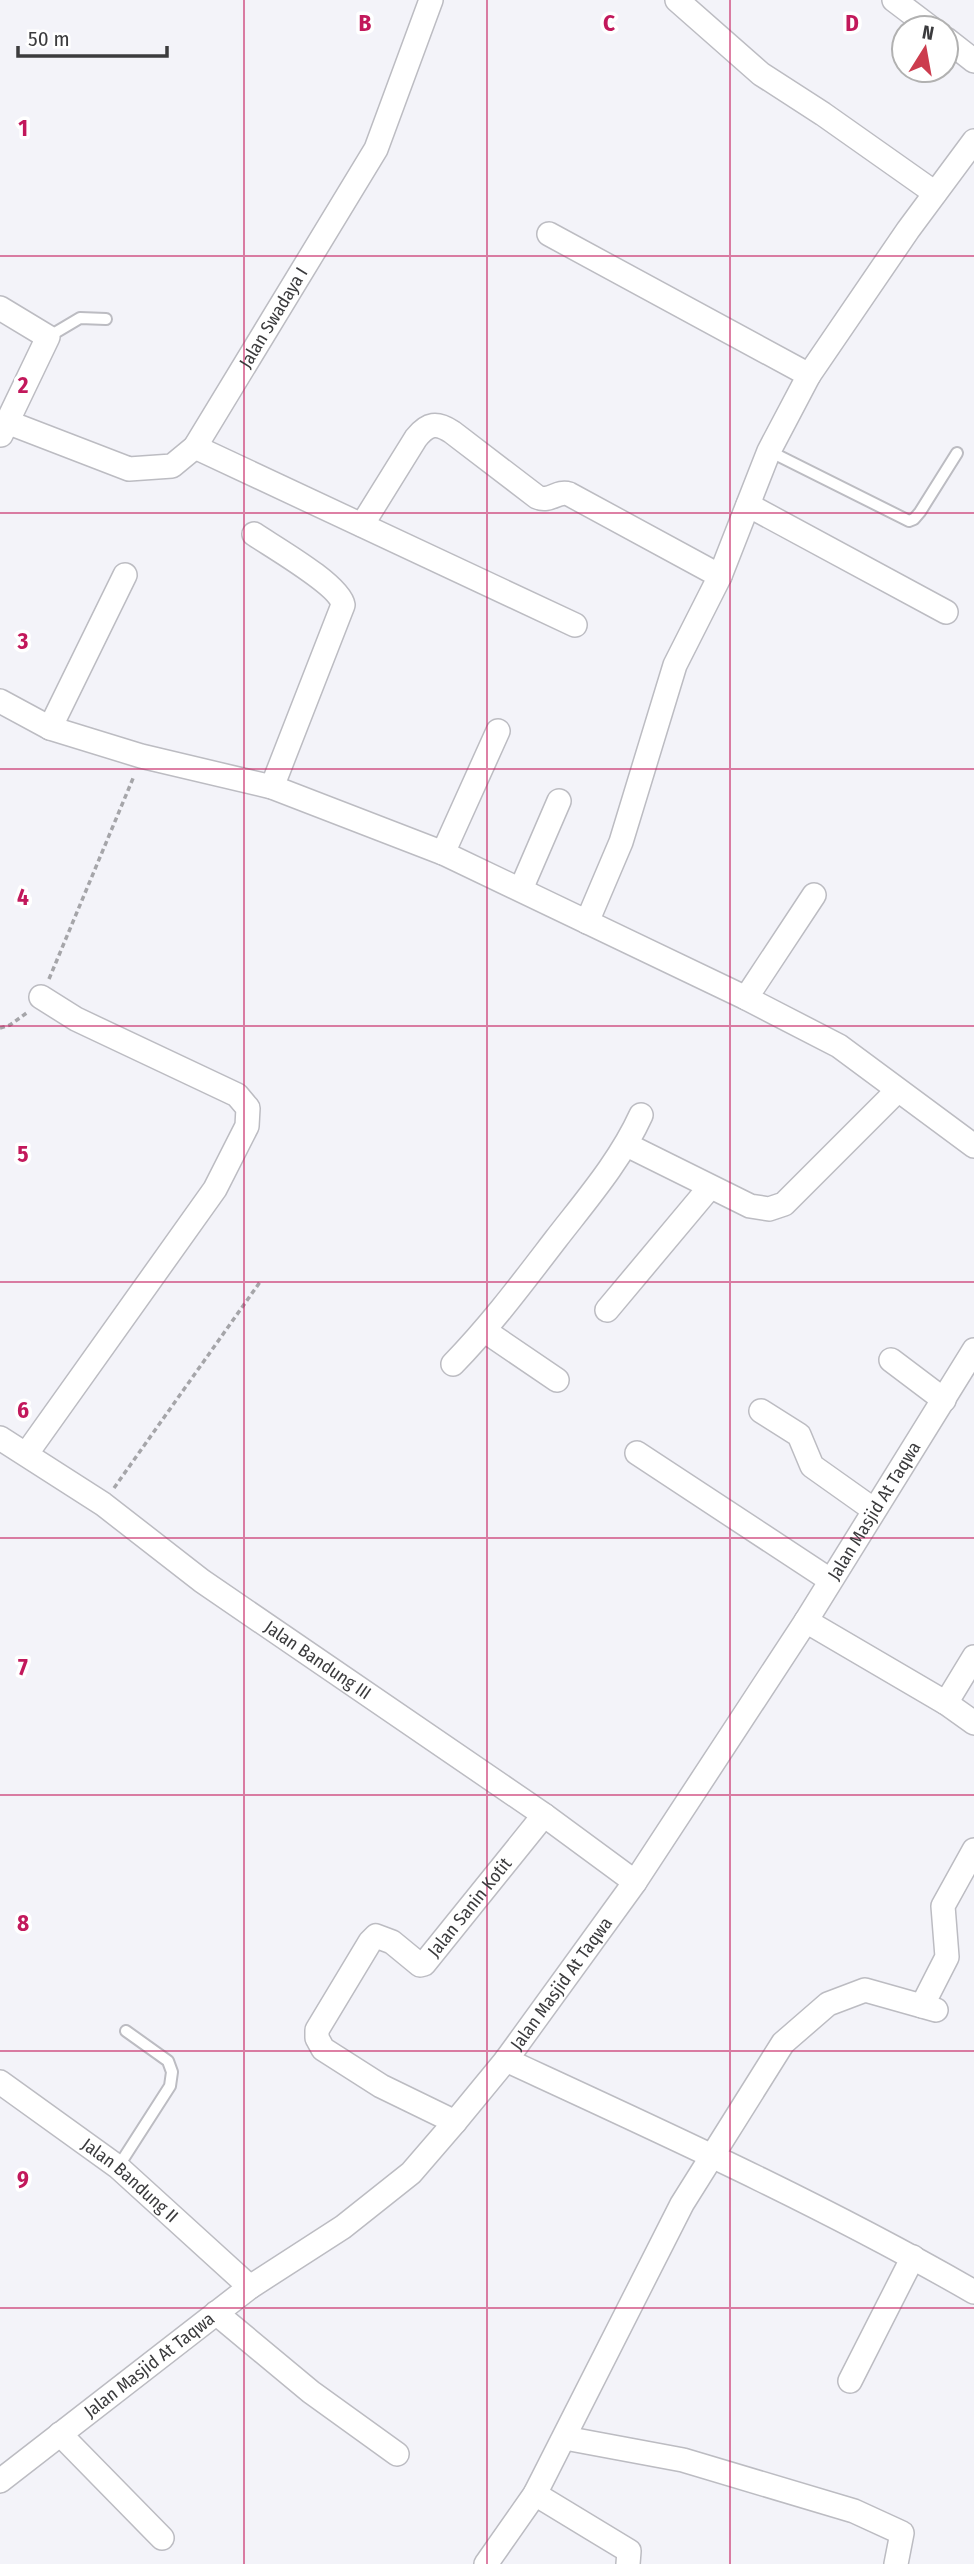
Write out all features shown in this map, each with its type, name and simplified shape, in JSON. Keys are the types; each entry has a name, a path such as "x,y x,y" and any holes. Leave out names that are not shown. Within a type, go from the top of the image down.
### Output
{"street":[{"name":"Jalan Swadaya I","path":"3,429 129,469 172,466 195,447 376,149 431,0"},
{"path":"677,0 761,74 935,193"},
{"path":"894,0 912,14"},
{"path":"960,50 974,61"},
{"path":"587,922 621,842 675,665 720,576 769,451 809,375 908,230 974,141"},
{"path":"549,234 809,375"},
{"path":"0,308 48,337 3,429"},
{"path":"362,525 416,438 427,426 438,425 452,432 537,497 547,499 561,492 569,494 720,576"},
{"path":"195,447 575,625"},
{"path":"748,505 946,612"},
{"path":"254,534 329,585 341,596 343,605 272,787"},
{"path":"50,728 125,575"},
{"path":"0,701 50,728 141,756 272,787 443,853 522,889 839,1046 974,1146"},
{"path":"443,853 498,732"},
{"path":"522,889 559,801"},
{"path":"746,998 814,895"},
{"path":"27,1453 215,1189 247,1126 248,1108 237,1095 76,1019 41,997"},
{"path":"627,1145 750,1206 769,1209 784,1204 897,1091"},
{"path":"453,1364 485,1331 627,1145 641,1115"},
{"path":"607,1310 710,1187"},
{"path":"485,1331 557,1380"},
{"name":"Jalan Masjid At Taqwa","path":"0,2481 250,2287 343,2227 411,2173 455,2122 506,2060 635,1882 806,1621 974,1350"},
{"path":"891,1360 944,1400"},
{"path":"761,1411 799,1435 812,1466 874,1510"},
{"name":"Jalan Bandung III","path":"0,1438 103,1504 202,1581 544,1815 635,1882"},
{"path":"637,1453 830,1580"},
{"path":"806,1621 946,1703 974,1723"},
{"path":"946,1703 974,1657"},
{"name":"Jalan Sanin Kotit","path":"455,2122 381,2086 323,2049 317,2038 317,2030 376,1936 385,1937 420,1965 424,1964 544,1815"},
{"path":"486,2564 535,2494 653,2260 712,2155 783,2043 828,2004 865,1990 929,2008 947,1957 943,1906 974,1850"},
{"path":"506,2060 712,2155 913,2257 974,2292"},
{"name":"Jalan Bandung II","path":"0,2081 118,2167 250,2287"},
{"path":"850,2381 913,2257"},
{"path":"216,2313 311,2392 397,2454"},
{"path":"60,2434 162,2538"},
{"path":"565,2438 657,2454 854,2511 902,2533 896,2564"},
{"path":"535,2494 623,2546 629,2551 628,2564"}],"lane":[{"path":"48,337 80,318 106,319"},
{"path":"769,451 909,521 916,518 957,453"},
{"path":"118,2167 172,2079 167,2061 126,2031"}],"path":[{"path":"0,1028 10,1025 28,1012 41,997 141,756"},
{"path":"103,1504 260,1282"}]}
